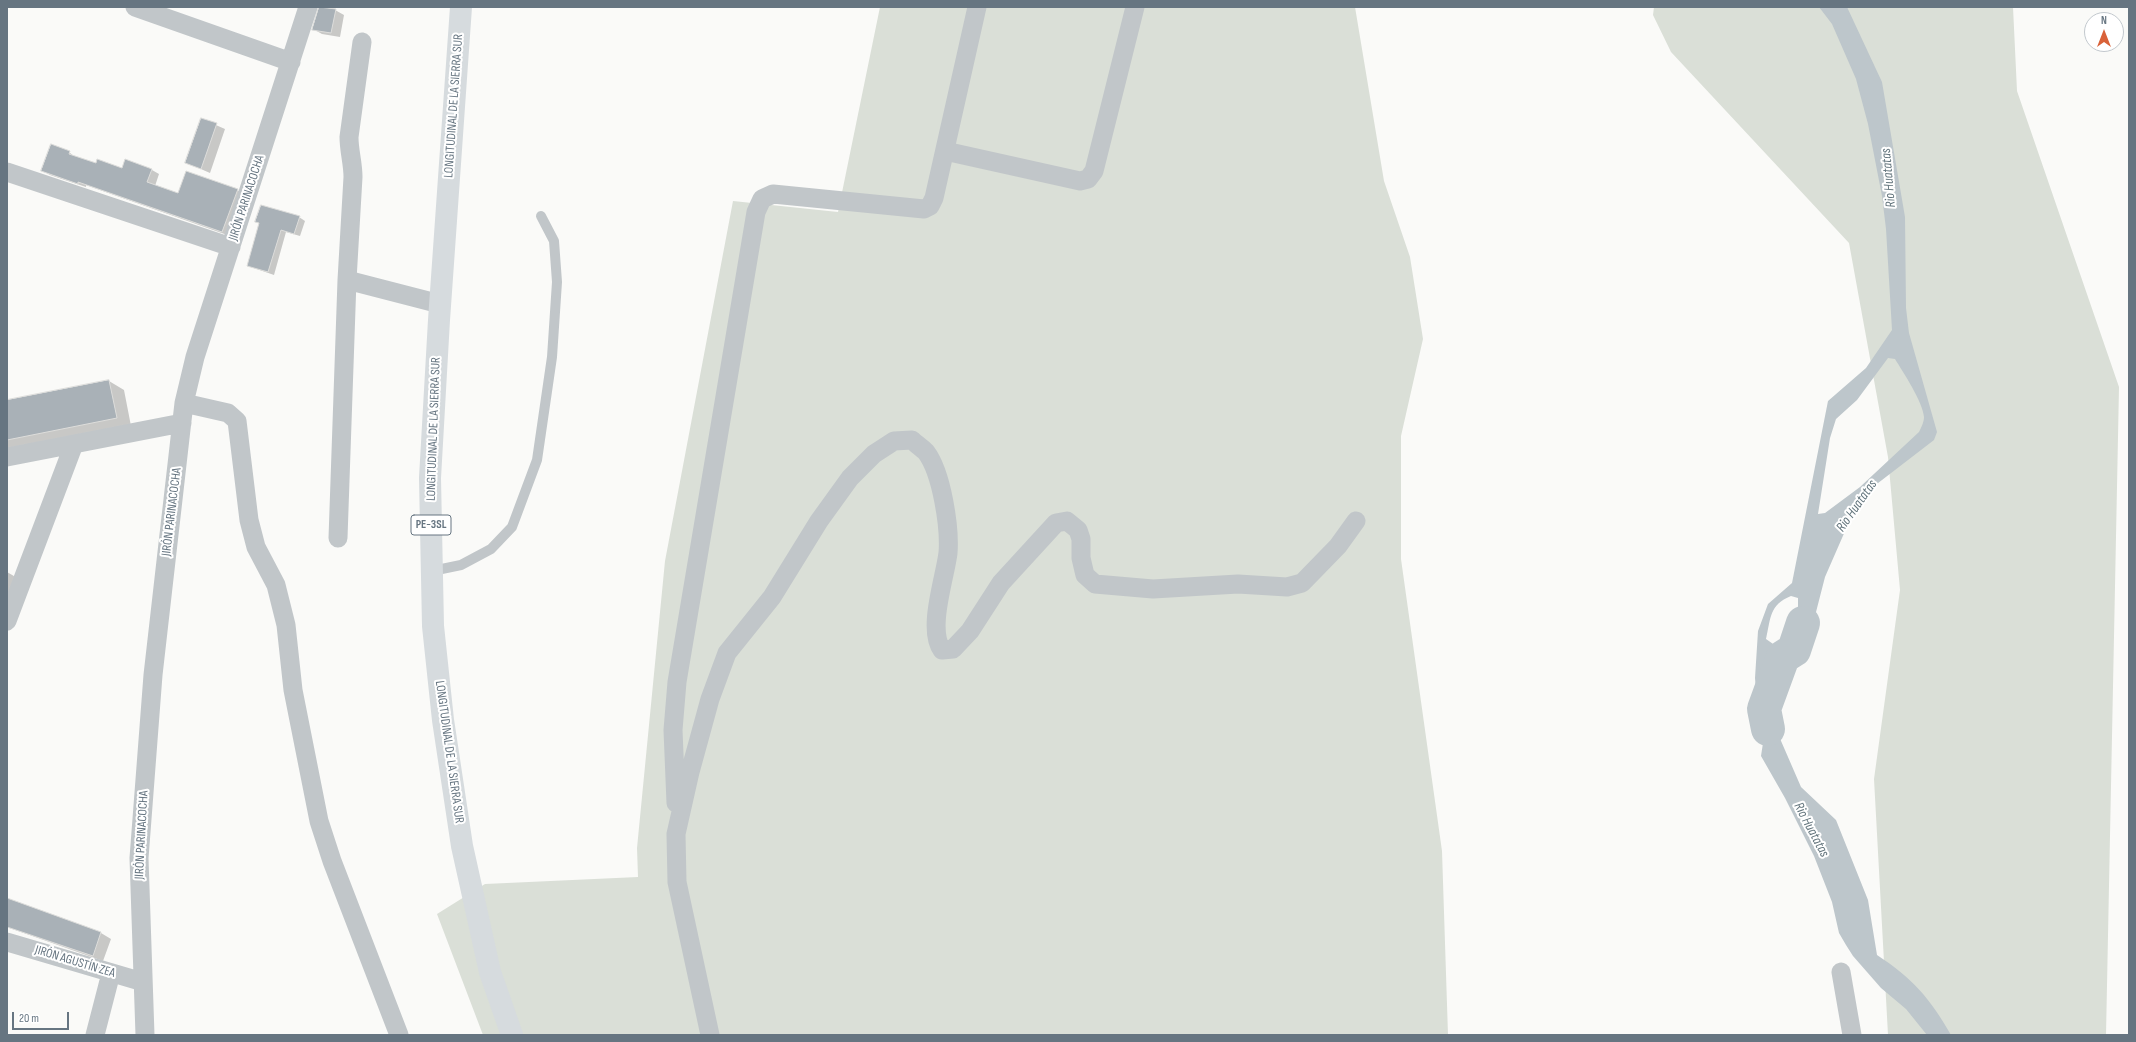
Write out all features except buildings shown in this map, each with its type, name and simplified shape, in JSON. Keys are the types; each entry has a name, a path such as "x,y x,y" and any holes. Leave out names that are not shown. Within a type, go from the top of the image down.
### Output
{"main road":[{"name":"LONGITUDINAL DE LA SIERRA SUR","path":"461,7 440,304 430,478 433,626 443,720 462,846 490,972 512,1035"}],"street":[{"path":"136,7 291,62"},
{"name":"JIRÓN PARINACOCHA","path":"145,1035 139,858 153,675 184,403 195,357 308,7"},
{"path":"710,1035 677,882 677,829 673,730 677,682 756,212 762,199 773,194 924,209 930,206 934,198 977,7"},
{"path":"945,151 1080,181 1088,179 1094,171 1135,7"},
{"path":"338,538 347,280 353,177 353,162 349,150 349,137 362,42"},
{"path":"7,172 231,247"},
{"path":"347,280 440,304"},
{"path":"184,403 228,413 237,421 249,520 256,547 276,585 286,625 293,690 319,821 332,861 399,1035"},
{"path":"7,457 182,423"},
{"path":"677,829 710,699 727,653 772,598 819,521 850,478 874,454 894,441 912,440 926,452 937,475 946,515 948,552 937,620 937,643 942,650 953,649 970,631 1001,583 1056,524 1067,521 1078,530 1081,538 1081,558 1085,575 1095,584 1153,589 1238,584 1287,587 1302,583 1338,546 1356,521"},
{"path":"7,620 74,444"},
{"name":"JIRÓN AGUSTÍN ZEA","path":"7,942 143,982"},
{"path":"1841,972 1852,1035"},
{"path":"95,1035 111,973"}],"lane":[{"path":"432,571 461,564 491,549 512,527 537,460 552,357 557,282 554,241 541,216"}],"shaded area":[{"path":"880,7 1355,7 1384,181 1410,257 1423,339 1401,436 1401,559 1442,851 1448,1035 483,1035 437,914 485,884 638,877 637,848 665,561 733,201 838,212"},
{"path":"1654,7 2013,7 2017,91 2119,387 2106,1035 1888,1035 1874,779 1900,590 1888,457 1849,243 1671,52 1653,15"}],"water":[{"path":"1819,7 1847,7 1882,82 1905,217 1906,308 1909,333 1937,432 1934,440 1869,490 1849,522 1825,577 1806,651 1798,663 1777,662 1773,667 1773,696 1778,734 1801,787 1836,820 1868,900 1877,955 1910,980 1936,1010 1951,1035 1927,1035 1906,1009 1881,988 1853,956 1839,933 1832,902 1814,856 1785,798 1761,756 1763,743 1759,728 1755,678 1758,631 1768,604 1792,583 1828,401 1866,368 1892,330 1886,229 1882,196 1868,124 1856,79 1832,24","holes":["1888,358 1895,359 1907,379 1920,403 1924,421 1919,432 1860,487 1825,513 1818,514 1830,438 1836,419 1857,400","1791,596 1798,598 1798,630 1794,638 1776,646 1766,639 1770,619 1775,608"]}],"waterway":[{"name":"Rio Huatatas","path":"1768,729 1764,709 1783,657 1794,650 1803,623"}]}
